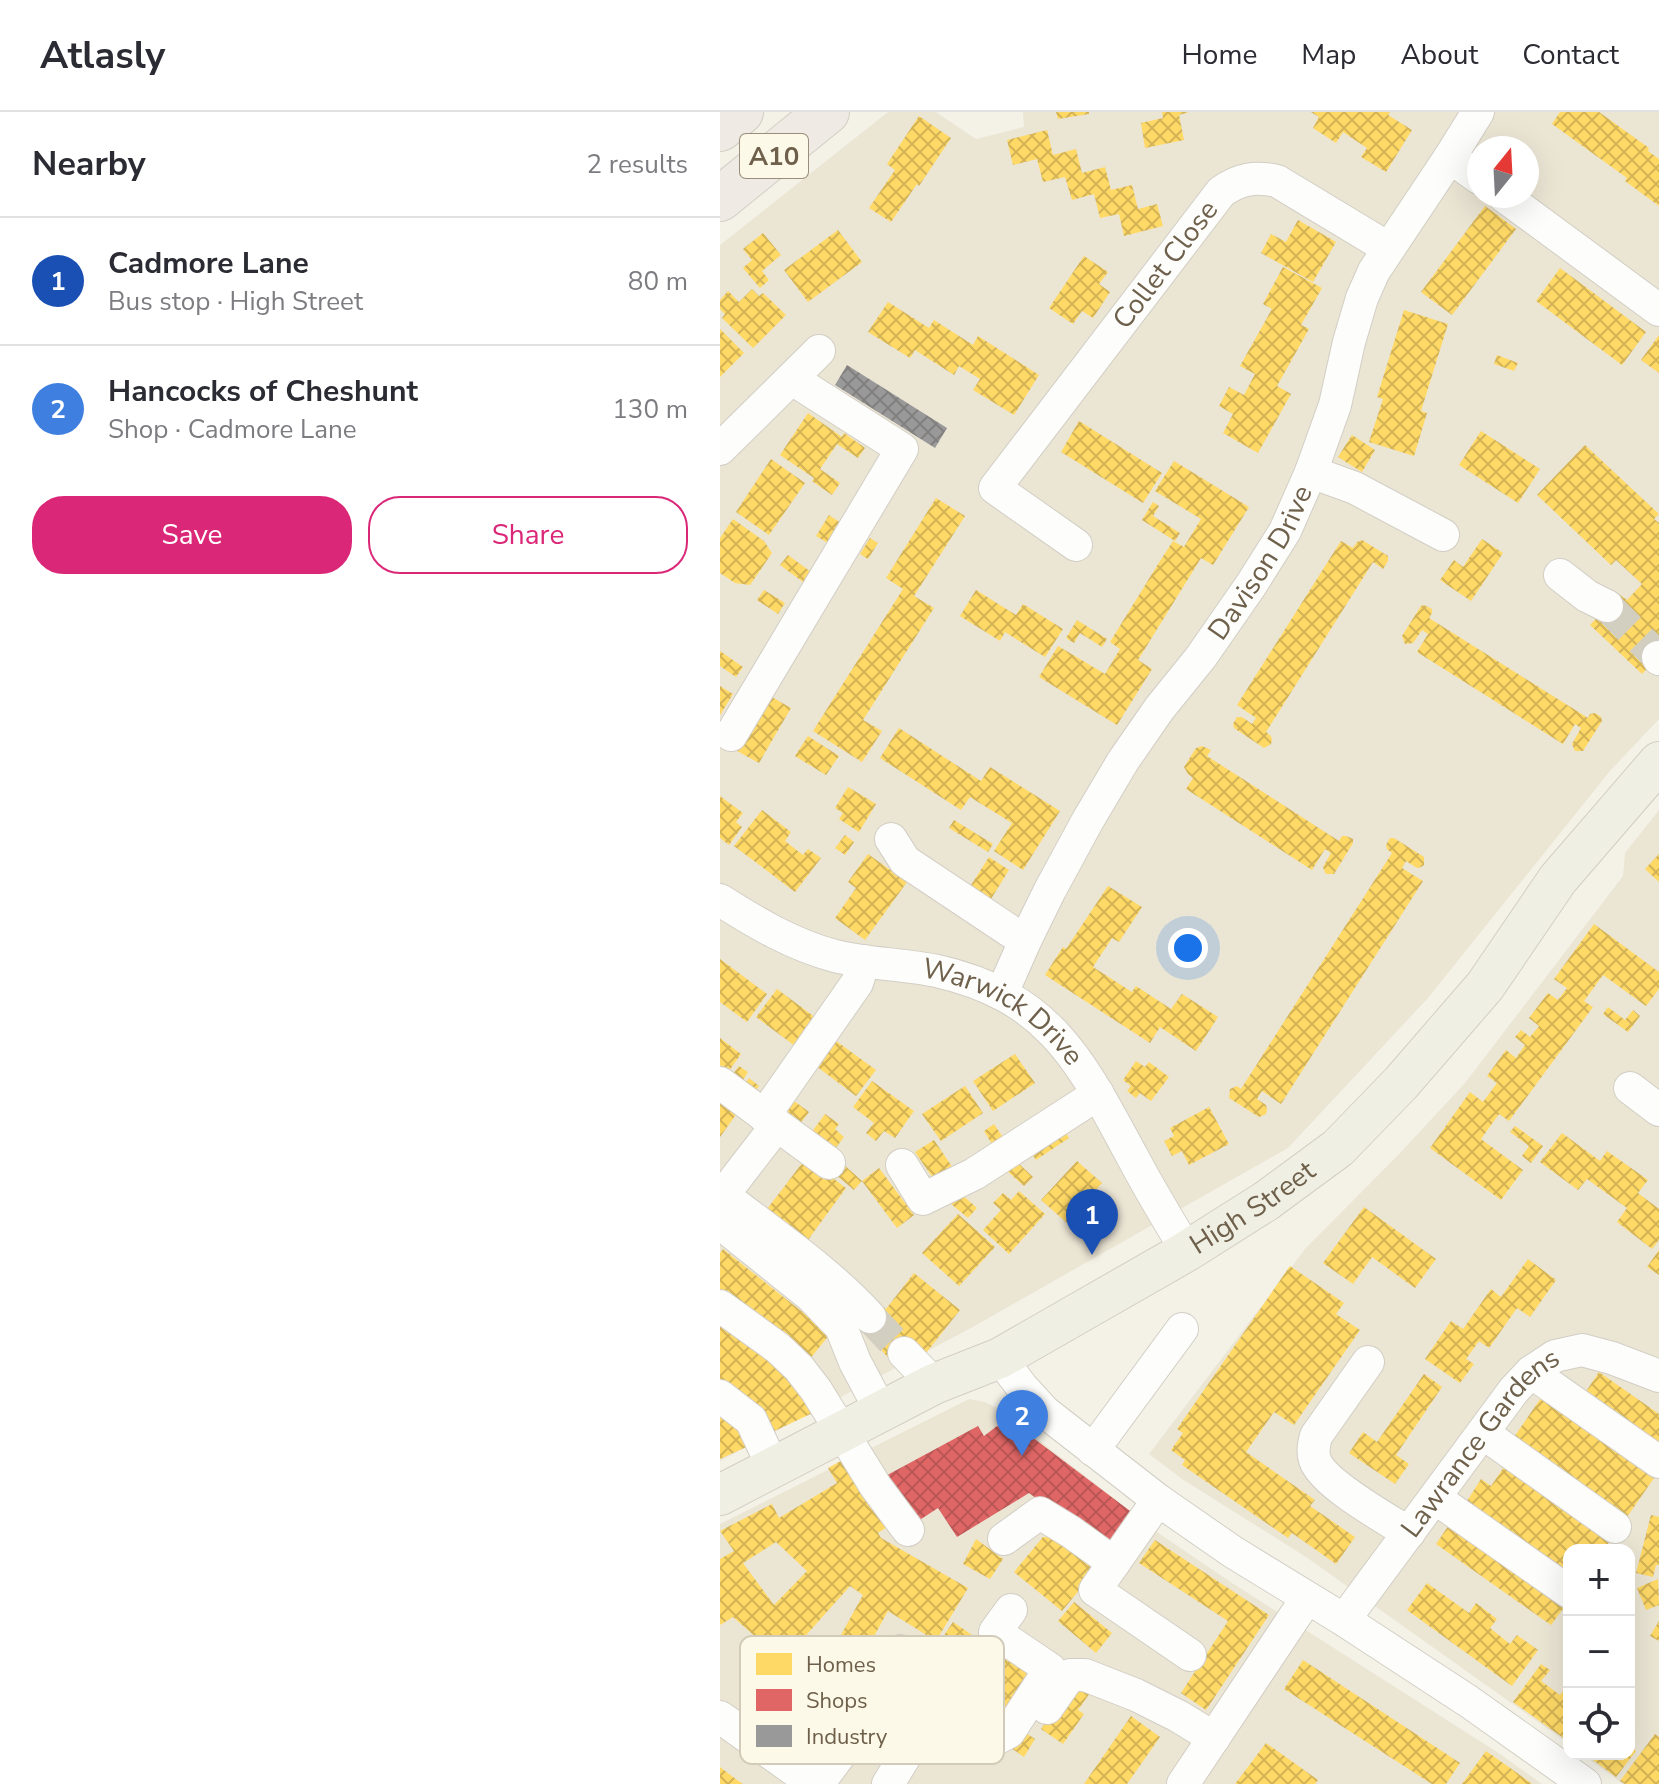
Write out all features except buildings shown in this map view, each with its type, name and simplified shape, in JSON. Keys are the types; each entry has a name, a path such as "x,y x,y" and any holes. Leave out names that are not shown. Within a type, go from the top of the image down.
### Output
{"highway":[{"name":"A10","path":"720,129 741,112"},
{"name":"A10","path":"720,199 827,112"}],"main road":[{"name":"High Street","path":"720,1495 934,1384 1000,1358 1187,1251 1266,1201 1338,1148 1401,1083 1485,986 1558,879 1659,762"}],"street":[{"name":"Davison Drive","path":"1002,993 1025,941 1082,831 1123,761 1159,709 1201,657 1285,531 1311,472 1335,405 1349,342 1374,271 1478,112"},
{"path":"1450,157 1467,169"},
{"name":"Collet Close","path":"1076,545 995,488 1221,192 1229,185 1249,178 1277,181 1388,248"},
{"path":"1520,208 1659,310"},
{"path":"720,449 819,351"},
{"path":"731,735 902,449 792,379"},
{"path":"1311,472 1355,488 1443,535"},
{"path":"1560,575 1587,596 1607,606"},
{"path":"891,839 905,861 1025,941"},
{"name":"Warwick Drive","path":"721,902 771,932 834,956 939,971 972,981 1002,993 1040,1019 1076,1058 1187,1251"},
{"path":"864,961 857,983 723,1195 852,1297 870,1317"},
{"path":"720,1083 766,1127 829,1163"},
{"path":"1630,1088 1659,1110"},
{"path":"902,1165 923,1199 974,1174 1098,1094"},
{"path":"720,1223 811,1296 841,1327 855,1362 881,1411"},
{"path":"720,1306 778,1348 799,1368 876,1487 908,1530"},
{"path":"1093,1450 1182,1329"},
{"name":"Lawrance Gardens","path":"1344,1620 1514,1390 1531,1372 1555,1356 1582,1350 1659,1376"},
{"path":"904,1353 934,1384"},
{"path":"1000,1358 1045,1412 1158,1500 1233,1552 1468,1701 1585,1784"},
{"path":"1368,1362 1316,1436 1313,1448 1315,1461 1326,1477 1409,1533"},
{"path":"1531,1372 1659,1462"},
{"path":"720,1396 751,1420 773,1467"},
{"path":"1483,1433 1615,1527"},
{"path":"1435,1498 1563,1588"},
{"path":"1158,1500 1095,1590 1190,1655"},
{"path":"1004,1539 1040,1513 1114,1563"},
{"path":"1183,1784 1307,1598"},
{"path":"1001,1636 995,1632 1011,1610"},
{"path":"1004,1638 1050,1669 1009,1732 1004,1735"},
{"path":"1034,1727 1070,1675 1085,1675 1136,1695 1214,1738"},
{"path":"720,1717 740,1731"},
{"path":"787,1764 816,1784 832,1764"},
{"path":"888,1784 900,1764"}],"shaded area":[{"path":"888,112 936,112 976,139 1024,127 1023,112 1659,112 1659,719 1610,771 1428,998 1288,1148 971,1328 720,1461 720,245"},
{"path":"1659,810 1659,1784 1623,1784 1590,1760 1635,1760 1635,1544 1563,1544 1563,1740 1306,1557 1182,1479 1149,1454 1305,1249 1465,1083 1623,876 1625,853"},
{"path":"969,1399 985,1402 1011,1415 1160,1534 1542,1784 720,1784 720,1524"}],"tunnel":[{"path":"1607,606 1658,657"},
{"path":"870,1317 904,1353"}],"place":[{"name":"Cadmore Lane","path":"1092,1255"},
{"name":"Hancocks of Cheshunt","path":"1022,1456"}]}
